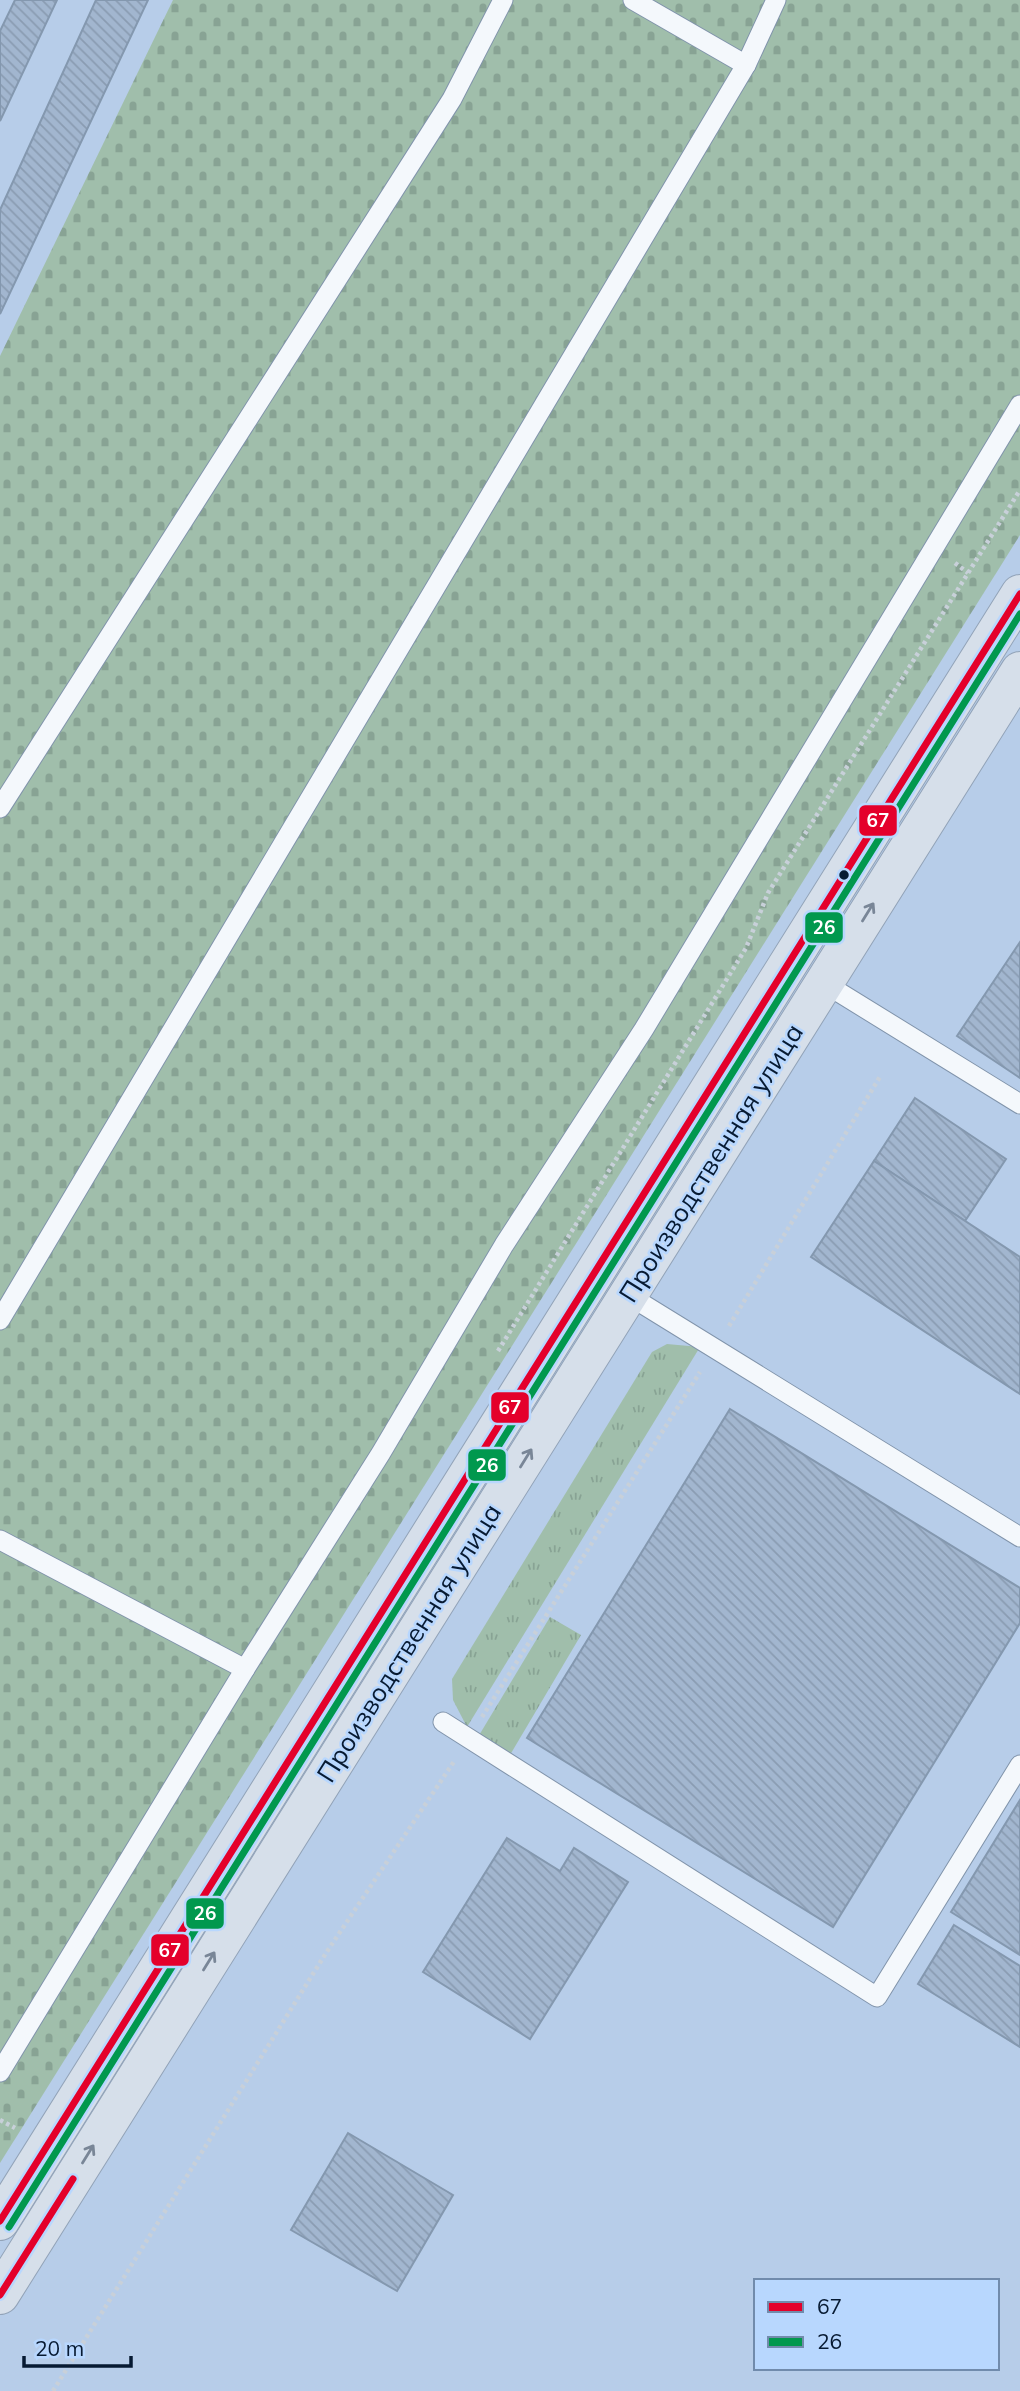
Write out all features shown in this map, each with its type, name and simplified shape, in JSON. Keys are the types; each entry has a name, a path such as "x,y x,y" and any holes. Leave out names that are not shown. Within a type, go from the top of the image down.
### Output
{"highway":[{"name":"Производственная улица","path":"0,2221 1020,594"},
{"name":"Производственная улица","path":"0,2295 1020,671"}],"lane":[{"path":"0,808 452,99 503,0"},
{"path":"634,0 746,65"},
{"path":"0,1320 746,65 776,0"},
{"path":"0,2073 245,1669 381,1453 504,1245 644,1029 1020,405"},
{"path":"824,983 1020,1104"},
{"path":"628,1295 1020,1537"},
{"path":"0,1540 245,1669"},
{"path":"443,1722 877,1997 1020,1765"}],"path":[{"path":"768,893 1020,490"},
{"path":"53,2391 326,1953 469,1738 715,1348 881,1075"}],"green space":[{"path":"173,0 1020,0 1020,535 0,2163 0,356"},
{"path":"667,1344 700,1347 467,1727 453,1700 452,1679 652,1352"},
{"path":"550,1617 581,1635 510,1755 478,1737"}],"building":[{"path":"15,0 57,0 0,121 0,31"},
{"path":"96,0 148,0 0,314 0,210"},
{"path":"1020,942 1020,1078 957,1036"},
{"path":"915,1098 1006,1159 965,1221 874,1161"},
{"path":"874,1161 1020,1257 1020,1394 811,1257"},
{"path":"730,1409 1020,1588 1020,1623 833,1927 527,1738"},
{"path":"1020,1800 1020,1955 951,1912"},
{"path":"507,1838 560,1871 574,1848 628,1882 530,2039 423,1972"},
{"path":"954,1925 1020,1966 1020,2047 918,1984"},
{"path":"348,2133 453,2195 397,2291 291,2230"}],"transit line":[{"name":"67","path":"0,2221 1020,594"},
{"name":"26","path":"9,2227 1020,614"},
{"name":"67","path":"0,2295 73,2179"}]}
